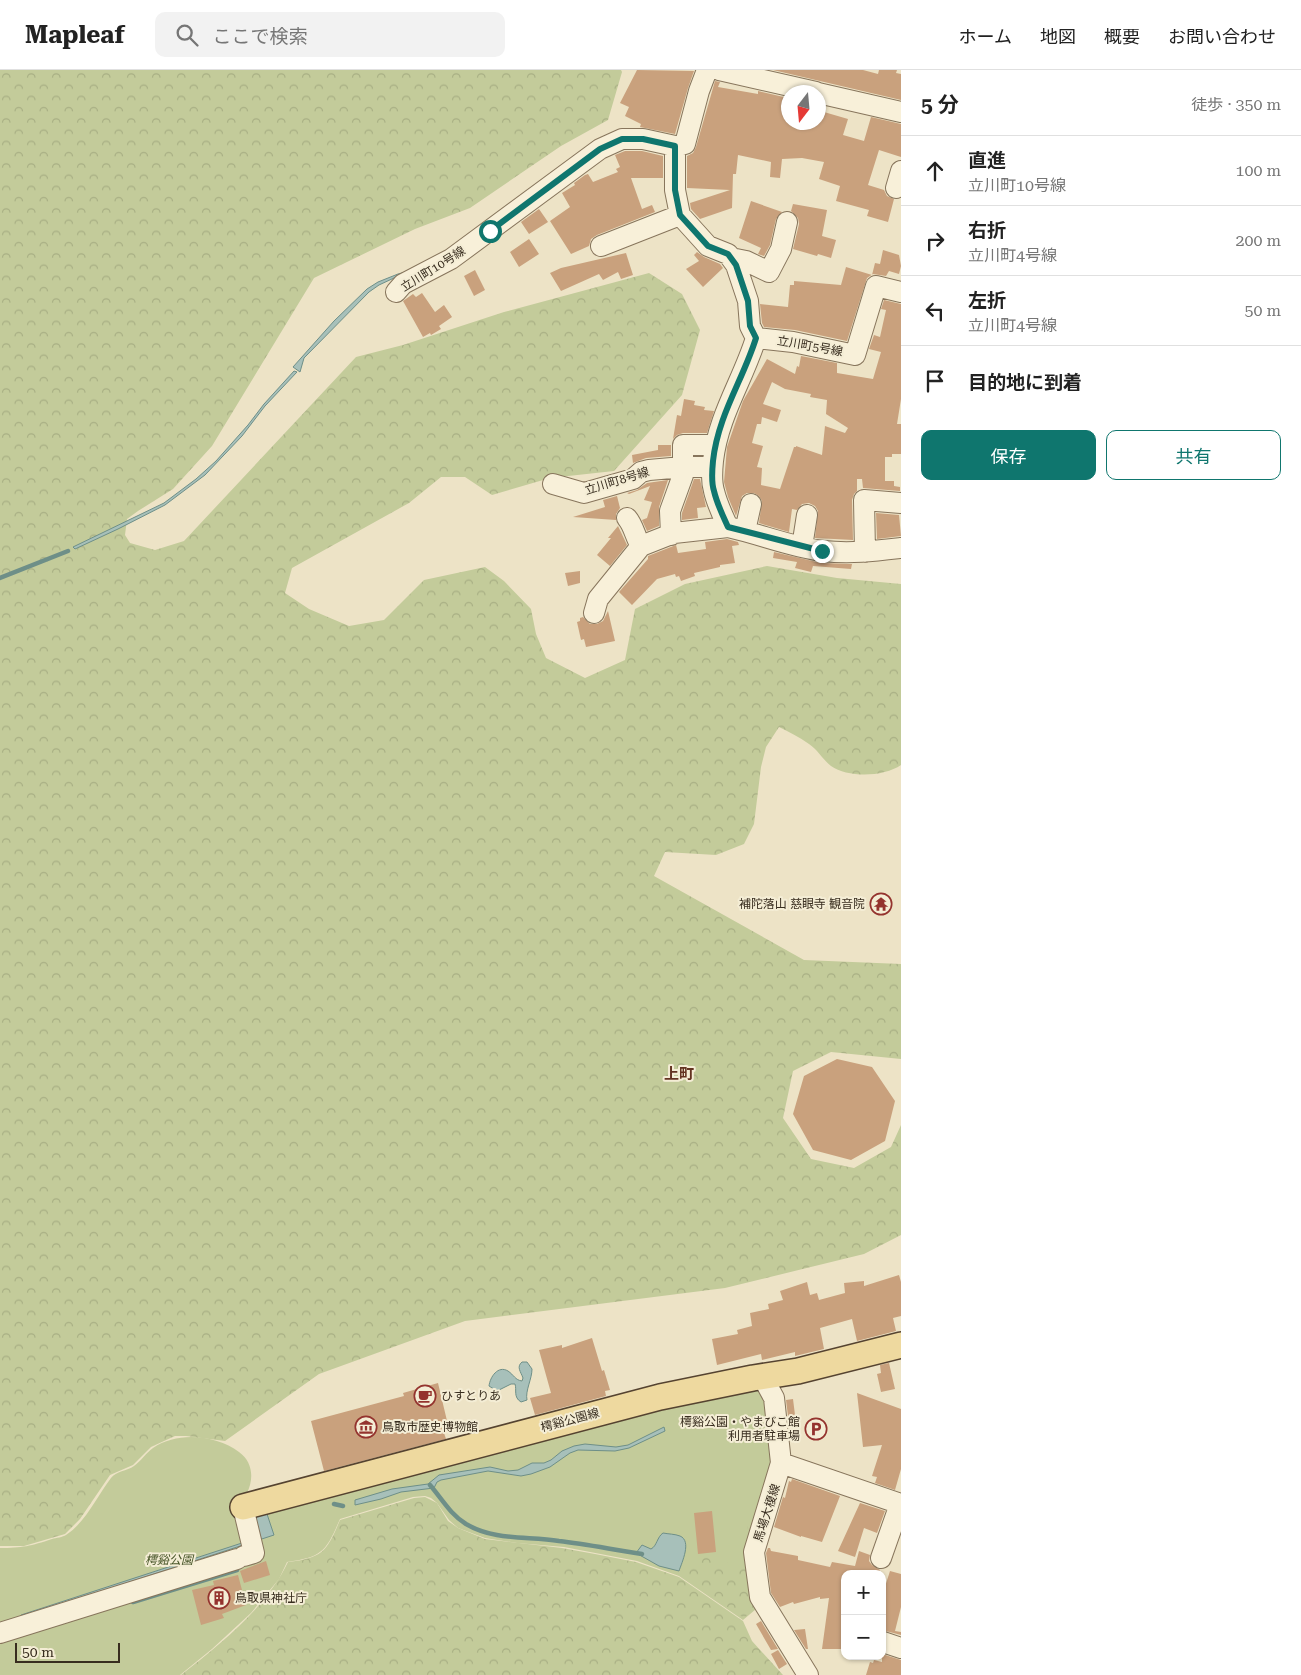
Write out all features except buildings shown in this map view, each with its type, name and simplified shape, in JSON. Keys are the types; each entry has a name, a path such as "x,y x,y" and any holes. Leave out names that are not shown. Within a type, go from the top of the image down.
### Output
{"main road":[{"name":"樗谿公園線","path":"242,1507 660,1397 762,1376 798,1371 901,1345"}],"street":[{"path":"707,70 699,91 685,144 675,146 675,190 680,215 708,246 728,254 731,258 745,289 750,326 756,338 750,358 724,412 715,445 712,467 714,491 737,529"},
{"path":"719,70 783,85"},
{"path":"826,95 901,112"},
{"name":"立川町10号線","path":"396,292 403,284 451,259 600,149 622,139 643,139 675,146"},
{"path":"601,246 680,215"},
{"path":"731,258 769,272 780,249 787,222"},
{"name":"立川町5号線","path":"756,338 792,342 855,355 876,286 901,292"},
{"path":"671,535 670,511 682,483 683,445 715,445"},
{"name":"立川町8号線","path":"553,484 584,493 633,479 645,471 683,467 712,467"},
{"path":"865,552 864,500 901,503"},
{"path":"737,529 751,504"},
{"path":"802,547 806,515"},
{"path":"627,518 631,523 635,538 640,546"},
{"path":"594,613 598,599 640,546 671,535 737,529 822,551 865,552 901,548"},
{"path":"762,1376 774,1398 781,1464 900,1504 881,1558"},
{"name":"馬場大榎線","path":"781,1464 754,1552 760,1597 808,1675"},
{"path":"0,1633 246,1549 242,1507"},
{"path":"886,1643 901,1648"}],"green space":[{"path":"0,70 621,70 622,72 608,120 561,146 470,208 415,229 314,278 212,446 173,489 127,519 125,535 130,543 155,550 184,541 356,357 403,345 504,312 649,273 682,294 700,330 682,395 614,471 550,478 492,495 465,477 441,477 409,503 292,568 285,593 309,609 349,626 384,620 424,580 485,567 504,581 531,609 536,634 546,658 585,678 625,660 635,609 685,584 767,566 837,578 901,584 901,765 876,774 847,773 831,766 809,744 779,727 766,747 761,767 754,824 744,844 716,855 665,852 654,876 804,960 901,964 901,1059 831,1052 793,1071 783,1118 811,1159 854,1168 891,1147 901,1125 901,1235 864,1254 725,1288 465,1321 319,1374 225,1441 175,1436 151,1447 133,1465 110,1475 80,1519 65,1534 24,1546 0,1546"},
{"name":"樗谿公園","path":"760,1388 768,1399 776,1465 751,1550 762,1604 743,1620 679,1576 637,1561 564,1547 485,1538 458,1528 449,1520 437,1503 425,1496 413,1497 340,1519 331,1539 322,1551 308,1558 287,1562 279,1579 251,1613 180,1675 0,1675 0,1548 26,1546 66,1535 80,1523 113,1476 134,1466 150,1450 163,1443 185,1437 197,1437 230,1446 244,1456 250,1466 251,1482 247,1493 664,1404 669,1408"},
{"path":"425,1497 437,1503 448,1521 458,1528 485,1539 562,1548 636,1562 679,1577 743,1621 752,1641 783,1675 181,1675 226,1638 255,1610 279,1579 288,1562 309,1558 322,1551 327,1546 340,1520 414,1498"},
{"path":"747,1517 758,1519 760,1604 744,1618 680,1575 690,1555 715,1558 730,1564 740,1563 747,1541"}],"water":[{"path":"632,132 672,140 670,143 637,135 610,140 520,203 460,251 419,273 394,278 369,292 304,358 300,372 293,367 334,321 367,289 378,282 398,274 418,269 459,248 529,193 602,140 613,135"},
{"path":"294,371 297,372 265,406 242,436 205,475 165,505 75,549 73,547 164,503 196,479 216,461"},
{"path":"522,1362 527,1362 532,1369 527,1400 521,1402 516,1396 515,1384 497,1391 489,1386 495,1373 501,1370 508,1371 522,1381 523,1378 519,1368"},
{"path":"664,1427 665,1431 629,1448 615,1451 578,1450 570,1453 550,1467 531,1474 521,1476 488,1471 441,1480 437,1482 434,1488 401,1492 355,1505 355,1500 392,1489 428,1484 439,1475 490,1467 508,1471 518,1470 532,1463 544,1463 562,1451 585,1444 616,1447 628,1445"},
{"path":"266,1511 274,1535 22,1617 21,1615 245,1542 254,1514"},
{"path":"663,1533 674,1534 684,1539 686,1547 679,1571 659,1566 636,1553 642,1545 653,1548"}],"waterway":[{"path":"0,578 68,551"},
{"path":"430,1485 460,1520 488,1533 500,1536 569,1542 642,1554"},
{"path":"334,1504 343,1506"},
{"path":"133,1602 237,1570"}],"place":[{"name":"補陀落山 慈眼寺 観音院","path":"881,904"},
{"name":"ひすとりあ","path":"425,1396"},
{"name":"鳥取市歴史博物館","path":"366,1427"},
{"name":"樗谿公園・やまびこ館 利用者駐車場","path":"816,1429"},
{"name":"鳥取県神社庁","path":"219,1598"}],"district":[{"name":"上町","path":"679,1074"}],"route":[{"path":"490,231 600,149 622,139 643,139 675,146 675,190 680,215 708,246 728,254 736,265 748,301 750,326 756,338 750,358 724,412 715,445 712,481 716,499 728,527 822,551"}]}
